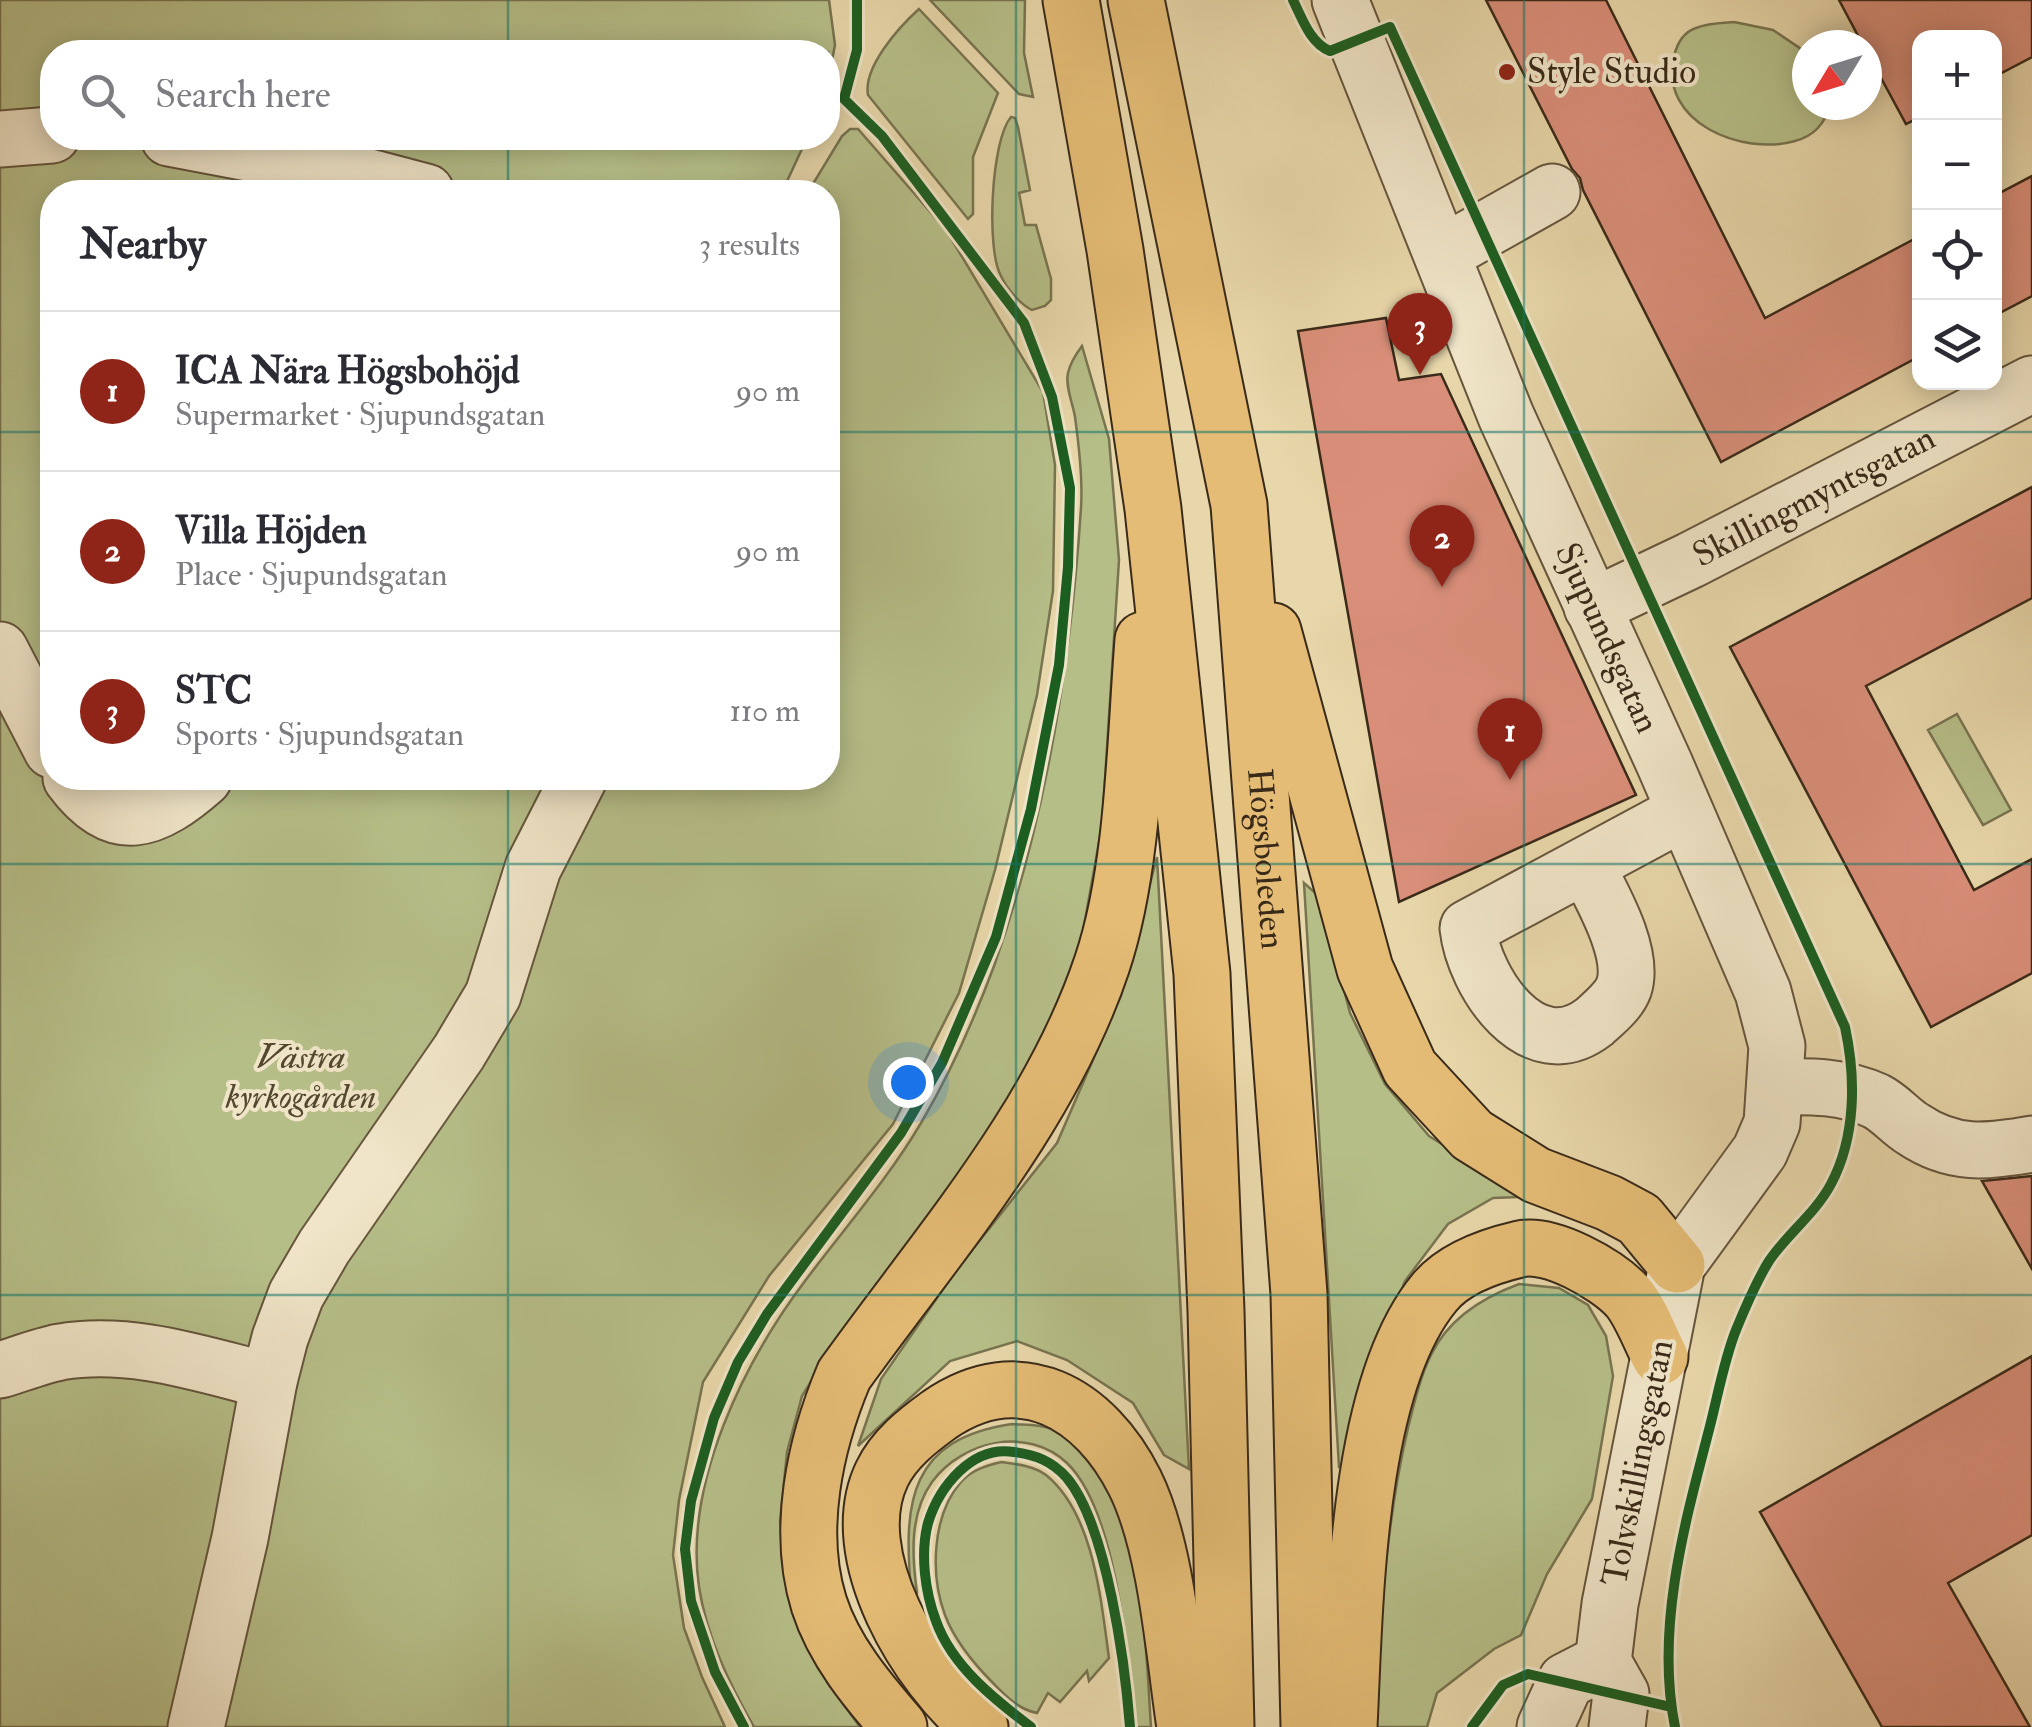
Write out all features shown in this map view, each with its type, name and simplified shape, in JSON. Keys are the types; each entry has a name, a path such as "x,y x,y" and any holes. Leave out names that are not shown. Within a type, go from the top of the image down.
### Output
{"main road":[{"name":"Högsboleden","path":"1071,0 1115,250 1153,509 1202,974 1216,1311 1226,1727"},
{"name":"Högsboleden","path":"1136,0 1239,505 1299,1294 1309,1727"},
{"path":"1239,505 1364,970 1410,1068 1472,1134 1536,1175 1639,1219 1677,1265"},
{"path":"898,1727 839,1649 818,1602 808,1537 820,1447 844,1375 1020,1134 1068,1042 1102,964 1120,893 1153,509"},
{"path":"1349,1727 1364,1505 1390,1373 1408,1333 1436,1290 1483,1258 1534,1246 1572,1259 1629,1298 1660,1357"},
{"path":"980,1727 928,1670 880,1585 873,1538 873,1502 882,1474 913,1434 953,1406 976,1396 1016,1388 1039,1392 1074,1408 1091,1421 1136,1485 1147,1513 1166,1598 1185,1727"}],"street":[{"name":"Sjupundsgatan","path":"1340,0 1506,416 1762,992 1777,1046 1772,1123 1760,1151 1677,1265"},
{"path":"0,139 40,137"},
{"path":"232,150 381,180"},
{"path":"1442,254 1552,192"},
{"name":"Skillingmyntsgatan","path":"1592,607 2032,384"},
{"path":"0,650 40,727"},
{"path":"80,790 86,798 120,818 142,816 187,790"},
{"path":"196,1727 240,1538 269,1381 296,1295 493,995 533,868 573,790"},
{"path":"1586,864 1684,812"},
{"path":"1777,1087 1820,1086 1879,1102 1914,1130 1947,1146 1987,1152 2032,1144"},
{"name":"Tolvskillingsgatan","path":"1617,1727 1620,1694 1603,1662 1610,1604 1677,1265"},
{"path":"0,1370 60,1352 100,1349 172,1356 269,1381"},
{"path":"1545,1727 1566,1681 1603,1662"}],"green space":[{"name":"Västra kyrkogården","path":"0,0 829,0 834,40 40,40 40,150 801,150 788,180 40,180 40,790 840,790 840,180 815,180 834,150 840,150 840,139 850,129 858,129 946,230 1043,392 1055,465 1053,591 1037,695 995,870 959,993 893,1124 769,1276 703,1382 679,1500 673,1555 684,1628 725,1727 0,1727"},
{"path":"930,0 1025,0 1024,53 1033,97 1019,94"},
{"path":"919,9 998,93 973,157 973,214 968,219 868,95 877,60"},
{"path":"1734,22 1773,30 1792,43 1792,120 1824,120 1813,132 1795,141 1752,143 1709,129 1692,116 1679,100 1672,80 1674,56 1688,32 1715,23"},
{"path":"1011,117 1018,127 1030,190 1019,193 1025,225 1036,225 1051,279 1051,300 1032,310 1018,300 1004,281 993,243 995,171 1004,129"},
{"path":"1082,346 1109,439 1119,560 1102,825 1077,965 1043,1041 986,1141 836,1341 802,1396 787,1452 780,1522 798,1625 828,1683 860,1727 754,1727 720,1660 699,1587 697,1547 710,1466 741,1386 782,1313 894,1164 932,1104 994,966 1042,797 1063,682 1081,497 1078,439 1067,378"},
{"path":"1957,714 2011,810 1983,825 1928,730"},
{"path":"1157,857 1189,1469 1164,1455 1133,1403 1067,1360 1017,1341 950,1361 858,1446 881,1379 957,1269 1057,1143 1121,995"},
{"path":"1304,883 1320,897 1350,1013 1385,1084 1429,1136 1492,1175 1549,1196 1493,1198 1448,1224 1405,1281 1375,1358 1353,1467 1339,1467"},
{"path":"1519,1284 1559,1288 1588,1305 1606,1336 1613,1376 1592,1499 1547,1574 1521,1635 1494,1649 1437,1693 1427,1727 1373,1727 1389,1539 1400,1465 1420,1381 1438,1342 1457,1320 1480,1303"},
{"path":"1012,1424 1051,1429 1082,1452 1105,1484 1122,1521 1141,1606 1151,1727 1136,1727 1124,1627 1098,1515 1084,1485 1067,1463 1051,1451 1034,1444 996,1443 961,1456 945,1468 932,1482 919,1508 914,1536 915,1597 911,1590 909,1529 920,1479 933,1460 952,1444 978,1432"},
{"path":"1002,1462 1030,1467 1046,1475 1075,1512 1092,1560 1106,1635 1109,1658 1089,1681 1087,1671 1060,1702 1048,1693 1037,1713 1008,1698 966,1651 945,1615 937,1582 936,1546 951,1496 970,1474"}],"building":[{"path":"1486,0 1606,0 1765,318 1912,240 1912,360 1721,462 1580,178"},
{"path":"1839,0 2032,0 2032,57 2002,73 2002,30 1912,30 1912,121 1906,124 1882,80 1882,30 1855,30"},
{"path":"2032,176 2032,296 2002,312 2002,210 2002,192"},
{"path":"1386,318 1399,380 1441,374 1636,795 1399,902 1298,331"},
{"path":"2032,487 2032,598 1866,686 1974,890 2032,859 2032,973 1931,1027 1730,647"},
{"path":"2032,1176 2032,1269 1982,1181"},
{"path":"2032,1356 2032,1535 1948,1583 2030,1727 1882,1727 1760,1512"}],"cycle path":[{"path":"744,1727 715,1672 691,1601 685,1549 691,1501 714,1418 738,1362 767,1314 901,1133 942,1063 996,937 1031,809 1059,665 1068,567 1070,488 1052,397 1024,323 882,136 844,99 857,50 857,0"},
{"path":"1293,0 1312,36 1330,51 1390,27 1845,1027 1852,1087 1849,1127 1839,1166 1817,1205 1769,1261 1747,1304 1728,1353 1691,1500 1671,1614 1670,1690 1675,1727"},
{"path":"1031,1727 989,1693 952,1653 936,1621 925,1573 928,1523 940,1496 971,1462 999,1452 1029,1455 1049,1463 1067,1478 1081,1500 1112,1597 1130,1727"},
{"path":"1472,1727 1503,1685 1528,1674 1671,1707"}],"place":[{"name":"Style Studio","path":"1507,72"},
{"name":"STC","path":"1420,375"},
{"name":"Villa Höjden","path":"1442,587"},
{"name":"ICA Nära Högsbohöjd","path":"1510,780"}]}
